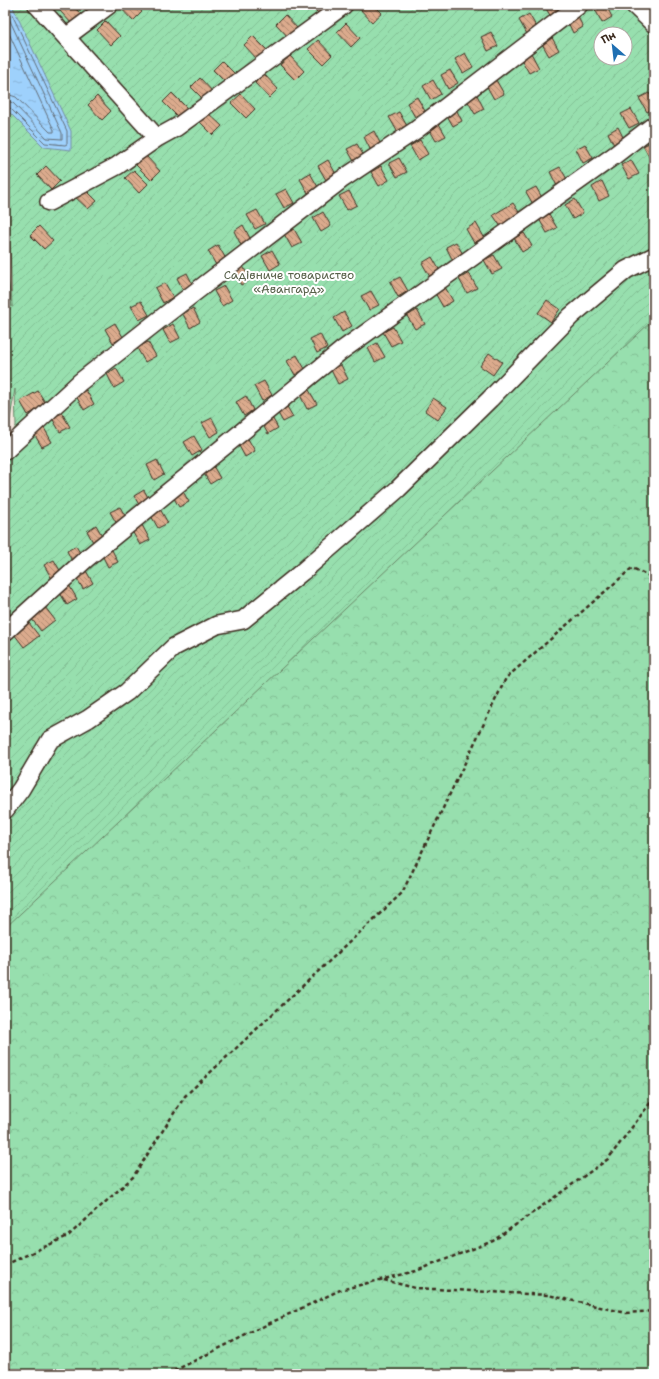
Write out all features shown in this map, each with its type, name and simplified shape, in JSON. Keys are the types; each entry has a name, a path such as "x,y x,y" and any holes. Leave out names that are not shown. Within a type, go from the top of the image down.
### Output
{"street":[{"path":"37,5 157,138"},
{"path":"66,37 110,5"},
{"path":"49,202 117,166 157,138 177,127 344,5"},
{"path":"5,451 80,382 168,312 341,180 416,130 579,5"},
{"path":"634,5 654,24"},
{"path":"5,632 86,559 341,351 615,155 654,125"},
{"path":"5,810 21,789 50,740 88,719 127,692 174,647 217,625 243,620 302,572 398,489 490,399 571,316 626,270 654,256"}],"path":[{"path":"5,1265 68,1236 133,1177 185,1096 402,893 506,678 632,568 654,578"},
{"path":"168,1374 340,1290 416,1271 493,1241 608,1159 654,1098"},
{"path":"382,1280 415,1288 548,1295 626,1313 654,1311"}],"green space":[{"name":"Садівниче товариство «Авангард»","path":"5,5 654,5 654,319 5,928 5,447 16,426 15,389 10,419 5,427 5,256 12,307 8,182 5,172"},
{"path":"654,243 654,1374 5,1374 5,833"}],"water":[{"path":"5,5 12,5 71,131 71,150 44,147 5,108"}],"building":[{"path":"66,5 72,5 84,17 74,26 60,11"},
{"path":"135,5 142,12 133,21 119,6"},
{"path":"310,5 326,5 318,13"},
{"path":"360,5 374,5 382,13 372,22 358,7"},
{"path":"544,5 557,5 561,11 551,17"},
{"path":"601,5 606,5 612,17 602,23 595,9"},
{"path":"576,13 583,27 573,33 566,18"},
{"path":"529,14 537,28 527,34 519,20"},
{"path":"285,15 299,30 290,39 276,24"},
{"path":"106,21 120,36 111,45 97,30"},
{"path":"346,23 360,38 351,47 337,32"},
{"path":"491,32 498,46 488,51 481,37"},
{"path":"253,36 268,51 258,60 244,45"},
{"path":"551,36 559,50 549,56 541,42"},
{"path":"318,40 332,55 323,64 308,49"},
{"path":"465,53 473,67 463,73 455,59"},
{"path":"531,53 539,68 529,73 521,59"},
{"path":"290,56 304,71 295,80 280,65"},
{"path":"222,61 237,76 228,85 213,70"},
{"path":"450,70 458,83 448,89 441,75"},
{"path":"264,74 278,89 269,98 255,83"},
{"path":"200,78 214,93 205,101 191,87"},
{"path":"433,80 441,94 431,100 423,86"},
{"path":"496,80 504,94 494,99 486,85"},
{"path":"172,93 187,108 178,117 163,102"},
{"path":"649,93 654,101 654,108 647,112 639,98"},
{"path":"241,94 255,109 246,118 231,103"},
{"path":"477,95 484,109 475,114 467,100"},
{"path":"97,96 111,111 102,120 88,105"},
{"path":"417,97 425,111 415,117 407,103"},
{"path":"455,107 462,121 453,126 445,112"},
{"path":"631,109 639,123 629,128 621,114"},
{"path":"207,112 222,126 213,135 198,120"},
{"path":"399,112 407,126 397,131 389,117"},
{"path":"438,122 446,136 436,141 428,127"},
{"path":"618,127 625,141 615,147 608,133"},
{"path":"374,131 381,145 371,151 364,137"},
{"path":"420,140 428,154 418,160 410,146"},
{"path":"653,141 654,158 651,160 643,146"},
{"path":"357,144 365,158 355,163 347,149"},
{"path":"585,144 593,158 583,163 576,149"},
{"path":"146,156 160,171 151,180 136,165"},
{"path":"399,158 407,172 397,177 389,163"},
{"path":"328,160 336,174 326,180 318,166"},
{"path":"631,160 639,174 629,179 621,165"},
{"path":"46,166 60,181 51,190 37,175"},
{"path":"381,166 389,180 379,186 371,172"},
{"path":"560,167 568,181 557,186 550,172"},
{"path":"134,170 148,184 139,193 125,178"},
{"path":"310,173 318,187 308,193 300,179"},
{"path":"602,181 609,196 599,201 592,187"},
{"path":"82,186 97,201 88,209 73,195"},
{"path":"536,187 544,201 534,206 526,192"},
{"path":"286,189 294,203 284,208 276,194"},
{"path":"349,191 357,205 347,210 339,196"},
{"path":"575,199 583,213 573,219 565,205"},
{"path":"513,203 521,215 501,227 493,215"},
{"path":"257,210 265,224 255,229 247,215"},
{"path":"323,212 331,226 321,232 313,218"},
{"path":"549,214 557,228 547,233 539,219"},
{"path":"476,223 484,237 474,243 466,229"},
{"path":"243,225 251,240 241,245 234,231"},
{"path":"39,226 53,241 44,249 30,235"},
{"path":"294,229 302,243 292,248 284,234"},
{"path":"524,233 532,246 522,252 514,238"},
{"path":"456,242 464,256 453,261 446,247"},
{"path":"218,245 226,259 216,265 208,251"},
{"path":"272,250 280,264 270,270 262,256"},
{"path":"494,255 502,269 492,274 484,260"},
{"path":"432,257 440,271 430,277 422,263"},
{"path":"243,266 250,280 241,285 233,271"},
{"path":"187,273 194,287 184,292 177,278"},
{"path":"469,273 477,288 467,293 459,279"},
{"path":"400,277 408,291 398,297 390,282"},
{"path":"165,283 173,297 163,303 155,288"},
{"path":"224,286 232,300 222,306 214,291"},
{"path":"445,287 453,301 443,307 435,293"},
{"path":"371,291 379,305 369,310 361,296"},
{"path":"547,300 560,309 551,322 538,313"},
{"path":"141,301 149,315 139,320 131,306"},
{"path":"193,308 200,322 190,328 183,314"},
{"path":"417,310 425,324 415,329 407,316"},
{"path":"344,312 352,326 342,332 334,318"},
{"path":"115,323 123,337 113,343 105,329"},
{"path":"173,324 180,338 170,343 163,330"},
{"path":"393,327 401,341 391,346 383,332"},
{"path":"320,334 327,348 317,353 310,339"},
{"path":"148,342 156,356 145,362 137,348"},
{"path":"377,343 385,357 375,362 368,348"},
{"path":"489,353 502,362 493,375 480,366"},
{"path":"297,355 305,369 295,375 287,361"},
{"path":"341,365 348,379 338,384 331,370"},
{"path":"116,368 124,382 114,388 107,374"},
{"path":"264,381 272,395 262,401 254,386"},
{"path":"86,390 94,404 84,410 76,396"},
{"path":"309,390 317,404 307,409 300,395"},
{"path":"38,391 46,404 28,415 20,401"},
{"path":"246,396 253,410 244,416 236,402"},
{"path":"433,398 447,407 438,420 425,411"},
{"path":"285,403 293,417 283,422 275,408"},
{"path":"62,413 70,427 60,432 52,418"},
{"path":"270,414 278,428 268,434 260,420"},
{"path":"212,418 219,432 210,437 202,423"},
{"path":"44,428 52,442 42,447 34,434"},
{"path":"194,436 202,450 192,456 184,442"},
{"path":"247,437 255,451 245,457 237,442"},
{"path":"157,460 164,474 154,480 147,465"},
{"path":"212,464 220,478 210,484 202,470"},
{"path":"181,488 189,502 179,507 171,493"},
{"path":"144,490 152,505 142,510 134,496"},
{"path":"120,507 128,521 118,526 110,512"},
{"path":"160,509 168,523 158,528 150,514"},
{"path":"96,525 104,539 94,544 87,531"},
{"path":"142,525 150,540 140,545 132,531"},
{"path":"76,546 84,560 74,565 67,551"},
{"path":"111,548 118,562 108,567 101,553"},
{"path":"54,560 62,574 52,579 44,565"},
{"path":"85,569 93,583 83,589 75,575"},
{"path":"69,585 77,599 67,605 59,591"},
{"path":"45,607 55,620 41,631 31,618"},
{"path":"29,623 39,636 24,647 14,634"}]}
